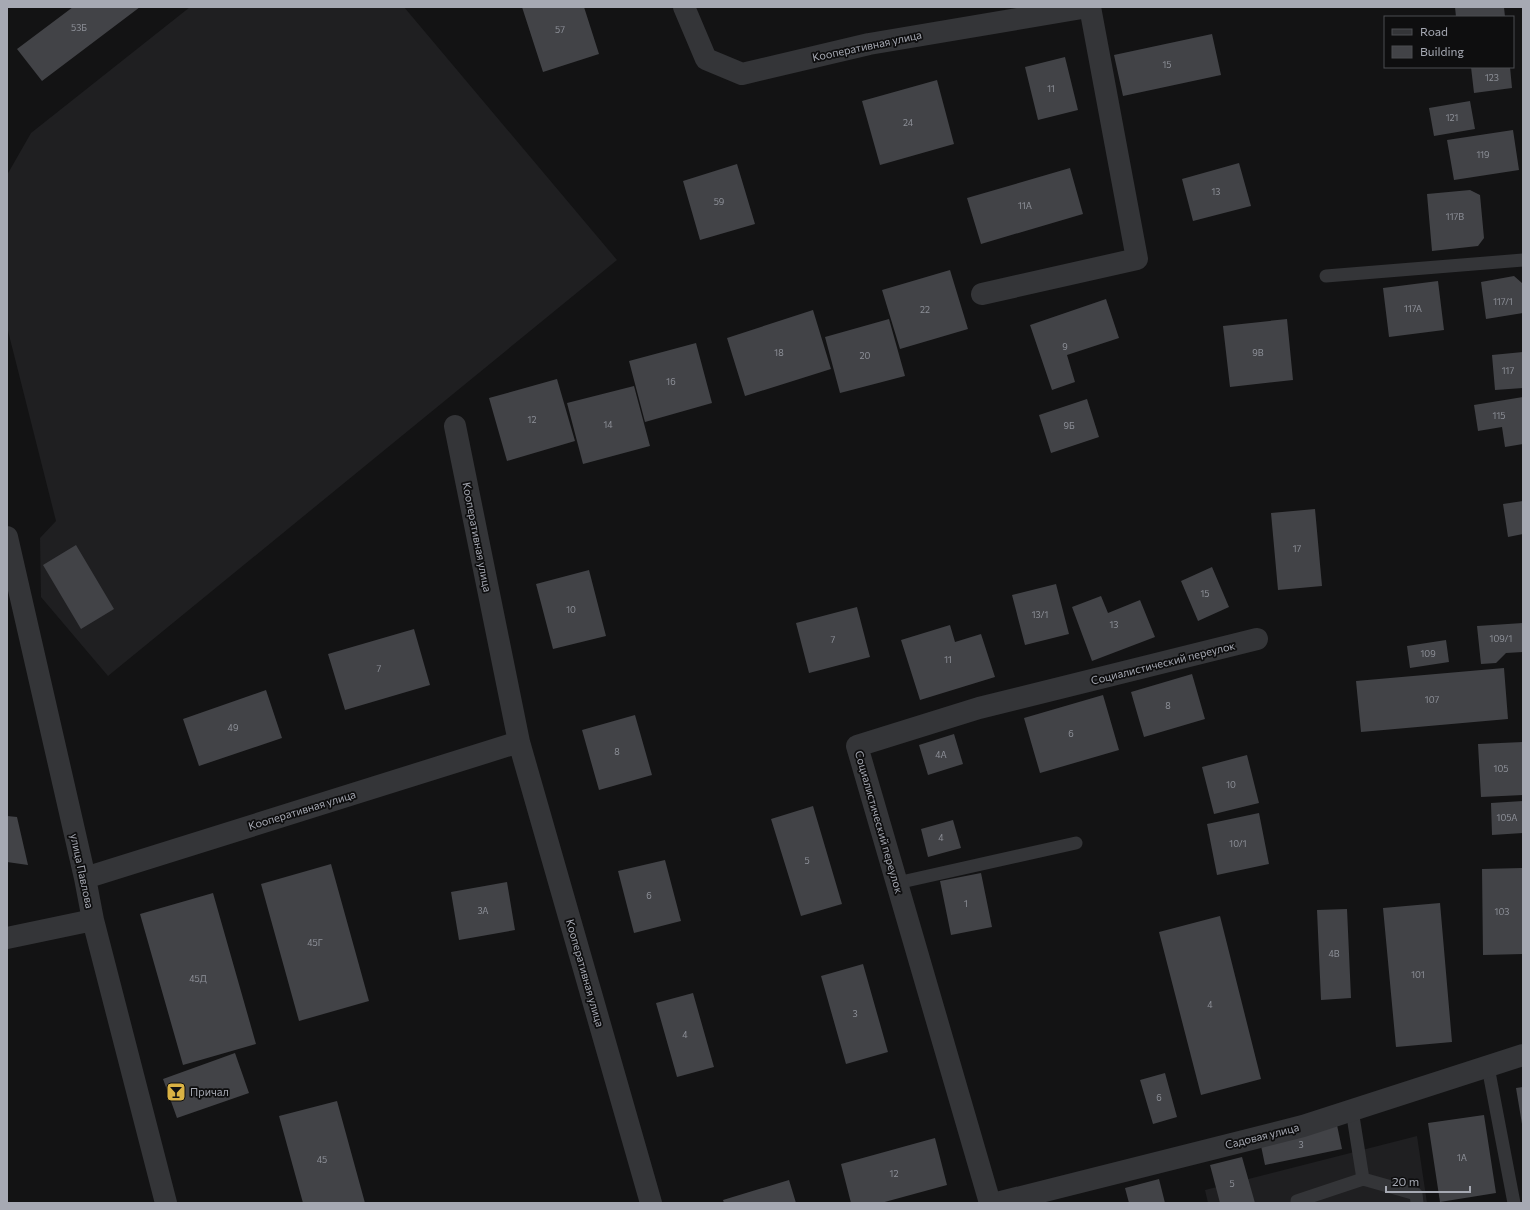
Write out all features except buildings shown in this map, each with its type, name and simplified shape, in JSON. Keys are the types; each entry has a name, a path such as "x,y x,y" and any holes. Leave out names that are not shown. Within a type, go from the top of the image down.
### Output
{"street":[{"name":"Кооперативная улица","path":"684,7 706,59 742,74 869,44 1089,7 1137,260 982,294"},
{"name":"Кооперативная улица","path":"455,426 519,742 651,1203"},
{"name":"улица Павлова","path":"7,537 85,878 93,920 166,1203"},
{"name":"Социалистический переулок","path":"990,1203 857,746 979,708 1257,639"},
{"name":"Кооперативная улица","path":"85,878 519,742"},
{"path":"7,938 93,920"},
{"name":"Садовая улица","path":"997,1203 1303,1126 1523,1055"}],"lane":[{"path":"1326,276 1523,260"},
{"path":"897,883 1076,843"},
{"path":"1488,1067 1514,1203"},
{"path":"1352,1110 1363,1179"},
{"path":"1298,1203 1297,1201 1363,1179 1416,1194 1417,1203"}],"shaded area":[{"path":"190,7 404,7 617,260 108,676 41,597 40,538 56,521 7,327 7,175 31,133"},
{"path":"1417,1136 1427,1203 1208,1203 1205,1190"}],"place":[{"name":"Причал","path":"176,1092"}]}
